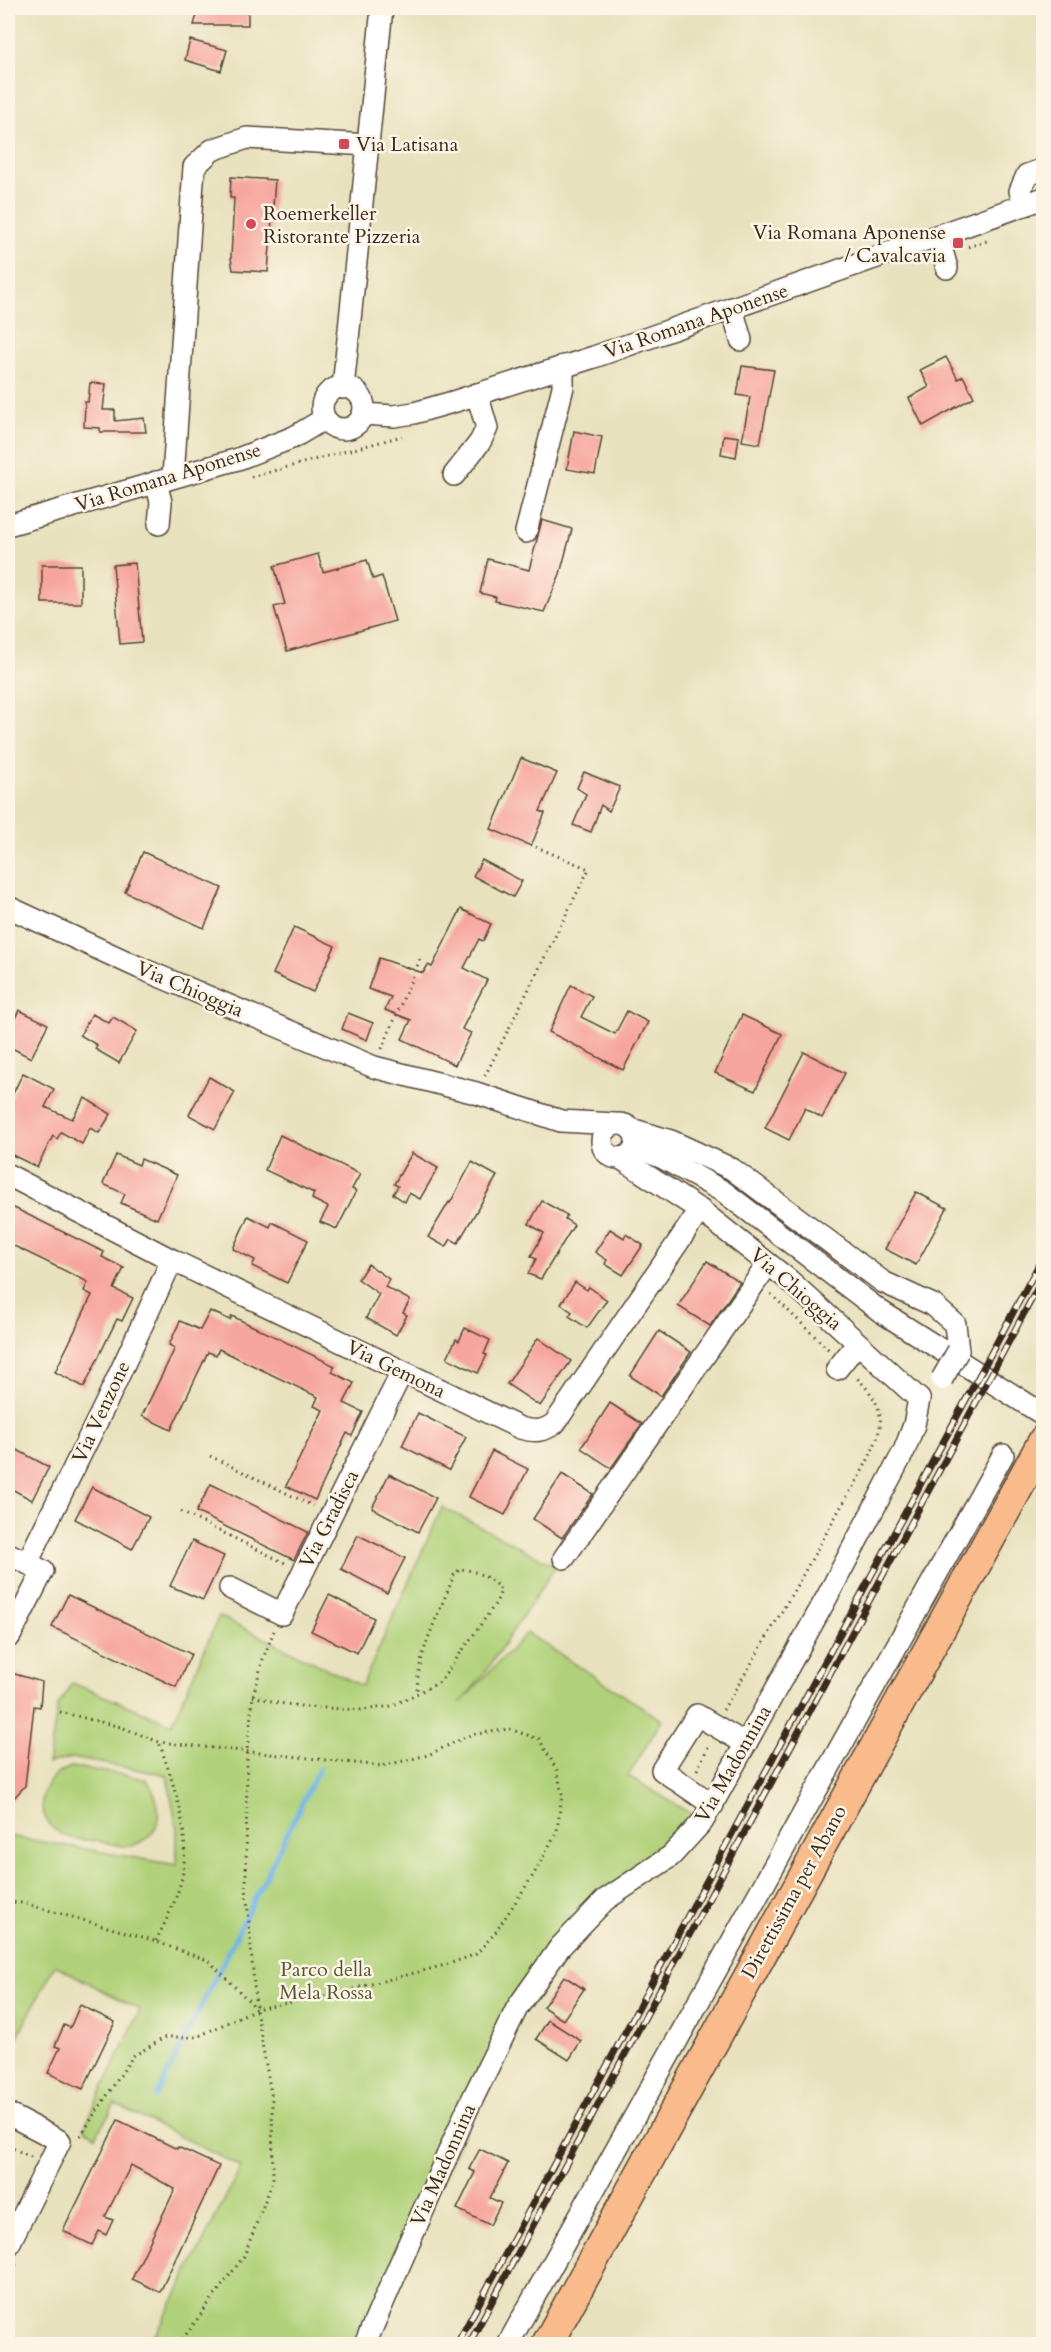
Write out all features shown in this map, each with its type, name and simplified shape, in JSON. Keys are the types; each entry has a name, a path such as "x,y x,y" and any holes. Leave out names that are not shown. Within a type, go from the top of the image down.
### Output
{"highway":[{"name":"Direttissima per Abano","path":"547,2344 1043,1440"}],"street":[{"path":"343,388 382,8"},
{"path":"159,524 194,168 212,150 247,138 369,145"},
{"name":"Via Romana Aponense","path":"1038,201 1020,190 1027,175 1044,169"},
{"name":"Via Romana Aponense","path":"363,414 394,416 414,413 563,366 1038,201"},
{"path":"938,236 947,268"},
{"path":"732,308 741,340"},
{"path":"526,532 563,387 563,366"},
{"path":"343,388 355,392 364,405 363,414 353,426 337,429 324,419 322,411 326,396 332,390 343,388"},
{"path":"454,475 480,442 487,428 477,393"},
{"name":"Via Romana Aponense","path":"8,525 238,459 294,437 324,419"},
{"name":"Via Chioggia","path":"8,908 140,968 374,1067 476,1094 621,1141 663,1158 724,1192 880,1311 1044,1415"},
{"name":"Via Chioggia","path":"621,1141 671,1141 732,1169 883,1282 933,1305 955,1324 958,1351 931,1395 919,1399 858,1344 763,1272 700,1210 621,1141"},
{"name":"Via Gemona","path":"8,1175 172,1260 402,1372 520,1428 534,1432 546,1430 555,1423 700,1210"},
{"name":"Via Venzone","path":"9,1635 43,1571 17,1563 106,1403 172,1260"},
{"path":"564,1558 763,1272"},
{"path":"839,1366 858,1344"},
{"name":"Via Gradisca","path":"282,1614 402,1372"},
{"name":"Via Madonnina","path":"365,2344 466,2110 517,2008 560,1947 582,1923 605,1900 671,1856 703,1821 904,1451 914,1425 919,1399"},
{"path":"508,2344 1003,1455"},
{"path":"230,1588 282,1614"},
{"path":"713,1804 662,1770 697,1715 746,1744"},
{"path":"8,2114 60,2140 8,2246"}],"path":[{"path":"476,1094 589,869 536,847"},
{"path":"374,1067 421,957"},
{"path":"688,1789 717,1727 719,1716 789,1602 869,1456 880,1430 879,1409 871,1392 839,1366 763,1272"},
{"path":"210,1456 332,1515"},
{"path":"181,1512 303,1572"},
{"path":"253,1696 307,1707 362,1710 392,1706 440,1682 496,1603 501,1591 497,1584 471,1570 460,1569 454,1575 421,1659 417,1692"},
{"path":"179,2344 244,2256 273,2180 272,2099 256,2008 246,1886 247,1750 253,1696 263,1659 282,1614"},
{"path":"60,1712 121,1727 159,1742 382,1766 428,1755 470,1735 509,1729 539,1739 557,1770 562,1794 557,1831 534,1874 495,1933 476,1954 449,1964 344,1991 256,2008 197,2037 166,2037 133,2056 84,2128"},
{"path":"156,1942 183,1873 184,1840 176,1791 159,1742"},
{"path":"8,1902 22,1903 156,1942 209,1961 256,2008"}],"green space":[{"name":"Parco della Mela Rossa","path":"442,1507 556,1566 484,1674 460,1703 527,1633 662,1720 628,1776 703,1821 605,1900 535,1983 364,2344 139,2344 157,2333 241,2167 115,2104 96,2136 84,2128 140,2010 55,1965 8,2055 8,1836 177,1865 177,1828 167,1775 72,1758 48,1764 58,1706 72,1683 172,1724 219,1616 362,1686"},
{"path":"71,1767 147,1780 155,1796 158,1813 158,1821 150,1835 132,1846 127,1846 69,1837 54,1829 46,1819 42,1807 43,1795 53,1777"}],"building":[{"path":"199,8 248,8 248,25 194,25"},
{"path":"190,40 227,50 221,71 185,60"},
{"path":"231,177 275,180 268,272 233,270 231,258 234,198 230,198"},
{"path":"946,357 958,379 963,376 974,397 923,426 909,398 929,387 920,370"},
{"path":"742,366 774,370 760,444 742,441 750,397 737,395"},
{"path":"90,383 106,384 103,410 115,410 115,421 144,418 146,432 100,432 100,428 84,427 85,402 88,402"},
{"path":"574,431 602,437 595,474 567,469"},
{"path":"724,435 739,437 736,457 721,454"},
{"path":"542,520 572,529 560,574 544,612 495,601 496,597 480,593 488,559 529,570"},
{"path":"318,554 323,572 367,560 373,579 382,576 395,621 287,651 274,607 285,604 274,566"},
{"path":"135,563 142,642 120,644 113,565"},
{"path":"42,565 81,565 81,603 42,603"},
{"path":"521,758 557,773 540,811 545,813 531,846 491,829"},
{"path":"584,772 620,787 609,811 601,805 591,832 573,825 586,794 577,788"},
{"path":"143,852 222,888 204,928 125,892"},
{"path":"482,860 522,881 513,897 473,876"},
{"path":"461,909 491,924 483,941 479,939 464,968 487,980 462,1029 471,1033 455,1065 402,1039 411,1020 385,1010 391,997 368,989 379,958 423,973 428,965 432,967"},
{"path":"294,927 335,946 313,992 273,974"},
{"path":"571,985 592,996 581,1017 615,1034 627,1011 648,1022 623,1070 549,1032"},
{"path":"19,1010 48,1024 31,1058 8,1046 8,1033"},
{"path":"348,1013 373,1023 367,1040 342,1029"},
{"path":"92,1014 109,1023 113,1017 137,1031 119,1063 95,1049 97,1045 80,1035"},
{"path":"742,1015 782,1034 755,1091 715,1073"},
{"path":"804,1052 845,1073 822,1118 805,1108 789,1140 765,1128"},
{"path":"23,1073 54,1089 45,1107 72,1119 85,1098 111,1114 99,1133 90,1128 82,1144 61,1132 57,1139 53,1136 37,1167 8,1153 8,1104"},
{"path":"209,1077 235,1092 215,1129 189,1115"},
{"path":"280,1135 360,1174 352,1189 356,1191 337,1229 320,1222 328,1207 312,1199 314,1193 265,1170"},
{"path":"412,1153 438,1168 420,1199 409,1193 405,1202 393,1194 398,1186 394,1184"},
{"path":"116,1155 139,1165 141,1159 177,1175 157,1219 121,1203 125,1194 103,1184"},
{"path":"472,1162 497,1176 458,1243 451,1239 446,1247 428,1237"},
{"path":"916,1192 947,1208 916,1265 885,1249"},
{"path":"542,1201 567,1215 565,1219 574,1225 541,1279 528,1274 536,1259 531,1256 544,1233 529,1224"},
{"path":"8,1205 104,1252 102,1257 124,1268 114,1289 133,1298 122,1321 117,1319 84,1387 55,1372 92,1295 84,1291 88,1282 8,1243"},
{"path":"248,1216 270,1227 272,1222 308,1240 287,1283 252,1266 255,1260 233,1249"},
{"path":"610,1229 624,1238 626,1234 643,1245 623,1275 605,1264 607,1260 595,1252"},
{"path":"707,1261 740,1282 710,1326 678,1306"},
{"path":"368,1264 389,1279 385,1287 410,1300 403,1313 407,1315 396,1335 366,1318 379,1294 358,1279"},
{"path":"575,1282 587,1290 589,1287 607,1300 587,1328 569,1316 572,1312 561,1304"},
{"path":"210,1311 230,1320 232,1316 335,1366 332,1372 354,1383 344,1403 363,1412 352,1436 347,1433 315,1500 286,1486 323,1410 314,1406 318,1397 219,1349 216,1355 208,1352 171,1430 142,1416 175,1348 169,1345 180,1321 200,1330"},
{"path":"465,1328 490,1340 484,1354 487,1355 478,1373 447,1358 456,1339 459,1341"},
{"path":"659,1331 691,1352 661,1396 630,1376"},
{"path":"538,1338 571,1361 540,1406 507,1384"},
{"path":"610,1403 642,1424 611,1468 581,1448"},
{"path":"418,1413 466,1437 449,1470 402,1446"},
{"path":"8,1445 49,1467 32,1500 8,1487"},
{"path":"492,1451 528,1469 505,1515 469,1497"},
{"path":"389,1474 436,1498 418,1532 372,1508"},
{"path":"562,1474 593,1494 562,1538 533,1519"},
{"path":"211,1484 308,1532 294,1560 196,1512"},
{"path":"92,1487 149,1517 132,1549 75,1519"},
{"path":"358,1535 405,1558 387,1593 341,1569"},
{"path":"192,1541 224,1556 203,1600 170,1586"},
{"path":"68,1595 191,1654 176,1687 52,1627"},
{"path":"329,1595 374,1618 357,1653 311,1631"},
{"path":"8,1672 42,1682 40,1707 34,1706 25,1786 8,1804"},
{"path":"564,1976 584,1989 563,2020 543,2007"},
{"path":"80,2005 115,2022 83,2089 48,2073 60,2048 55,2046 64,2025 70,2028"},
{"path":"548,2020 581,2041 569,2060 536,2039"},
{"path":"118,2120 177,2149 178,2147 219,2166 160,2292 132,2279 175,2189 131,2165 105,2217 113,2220 106,2235 99,2231 92,2245 63,2231"},
{"path":"480,2149 508,2163 490,2198 501,2203 490,2225 457,2209 475,2172 469,2169"}],"waterway":[{"path":"156,2097 319,1769"}],"railway":[{"path":"457,2344 1044,1255"},
{"path":"469,2344 1044,1276"}],"place":[{"name":"Via Latisana","path":"344,144"},
{"name":"Roemerkeller Ristorante Pizzeria","path":"251,224"},
{"name":"Via Romana Aponense / Cavalcavia","path":"958,243"}]}
